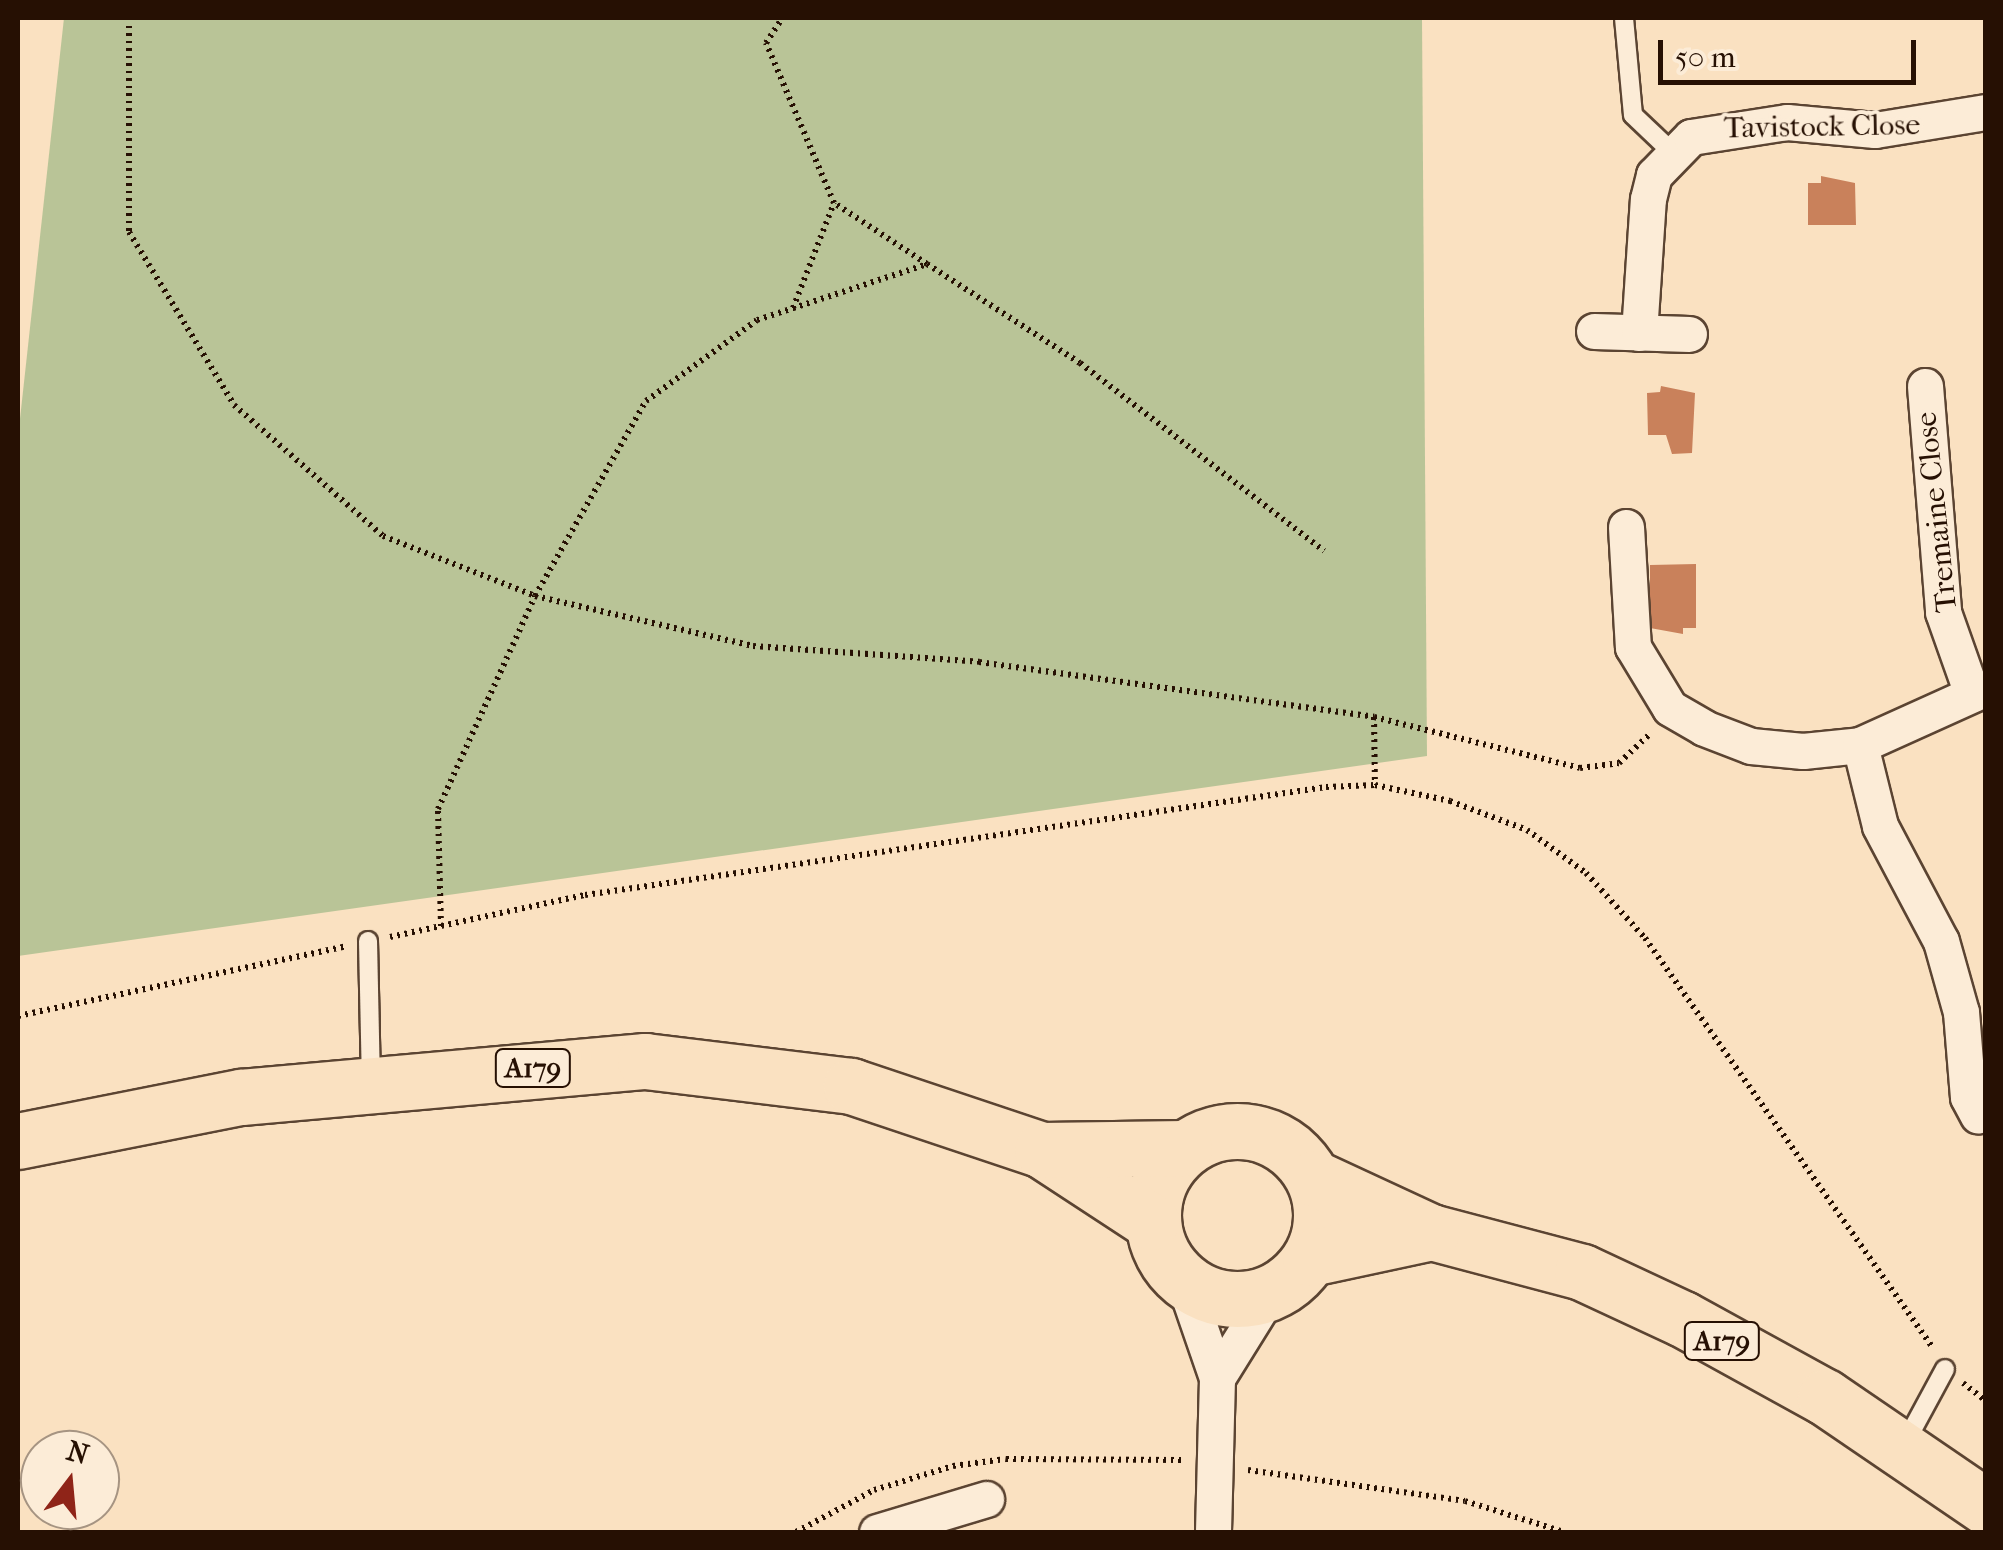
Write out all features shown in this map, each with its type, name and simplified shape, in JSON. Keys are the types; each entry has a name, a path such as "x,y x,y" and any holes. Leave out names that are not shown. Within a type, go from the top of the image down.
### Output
{"highway":[{"name":"A179","path":"18,1142 223,1100 371,1083 645,1061 851,1086 1042,1150"},
{"path":"1042,1150 1184,1148 1219,1133 1256,1132 1280,1142 1314,1178 1431,1232"},
{"path":"1184,1148 1162,1174 1152,1222 1159,1248 1183,1279 1218,1297 1431,1232"},
{"path":"1042,1150 1152,1222"},
{"path":"1290,1275 1321,1219 1314,1178"},
{"name":"A179","path":"1431,1232 1582,1272 1698,1328 1902,1448 1986,1507"}],"street":[{"name":"Tavistock Close","path":"1673,152 1692,137 1738,125 1874,130 1986,112"},
{"path":"1638,333 1642,229 1654,175 1673,152"},
{"path":"1594,332 1688,334"},
{"name":"Tremaine Close","path":"1670,708 1751,746 1803,751 1860,745 1979,691 1942,612 1925,386"},
{"path":"1626,527 1632,647 1670,708"},
{"path":"1860,745 1880,826 1941,941 1961,1012 1968,1097 1978,1116"},
{"path":"1217,1378 1290,1275"},
{"path":"1183,1279 1217,1378 1213,1532"},
{"path":"882,1531 986,1499"}],"lane":[{"path":"1624,18 1633,115 1673,152"},
{"path":"368,942 371,1083"},
{"path":"1902,1448 1945,1369"}],"path":[{"path":"129,18 130,232 234,405 383,536 534,596 753,646 978,662 1374,717 1580,768 1620,763 1640,747 1670,708"},
{"path":"782,18 766,43 834,203 1080,363 1324,551"},
{"path":"793,308 834,203"},
{"path":"441,926 438,808 534,596 646,402 757,320 927,264"},
{"path":"1374,717 1375,785"},
{"path":"18,1016 585,895 1375,785 1450,801 1526,830 1586,873 1645,938 1945,1369 1986,1400"},
{"path":"1241,1469 1439,1496 1564,1532"},
{"path":"836,1508 842,1517"}],"green space":[{"path":"64,18 1422,18 1427,756 18,956 18,437"}],"building":[{"path":"1821,176 1855,183 1856,225 1808,225 1808,183 1821,183"},
{"path":"1661,386 1695,393 1692,453 1672,454 1666,435 1648,435 1647,393 1660,392"},
{"path":"1696,564 1696,628 1683,628 1683,634 1650,628 1650,565"}]}
